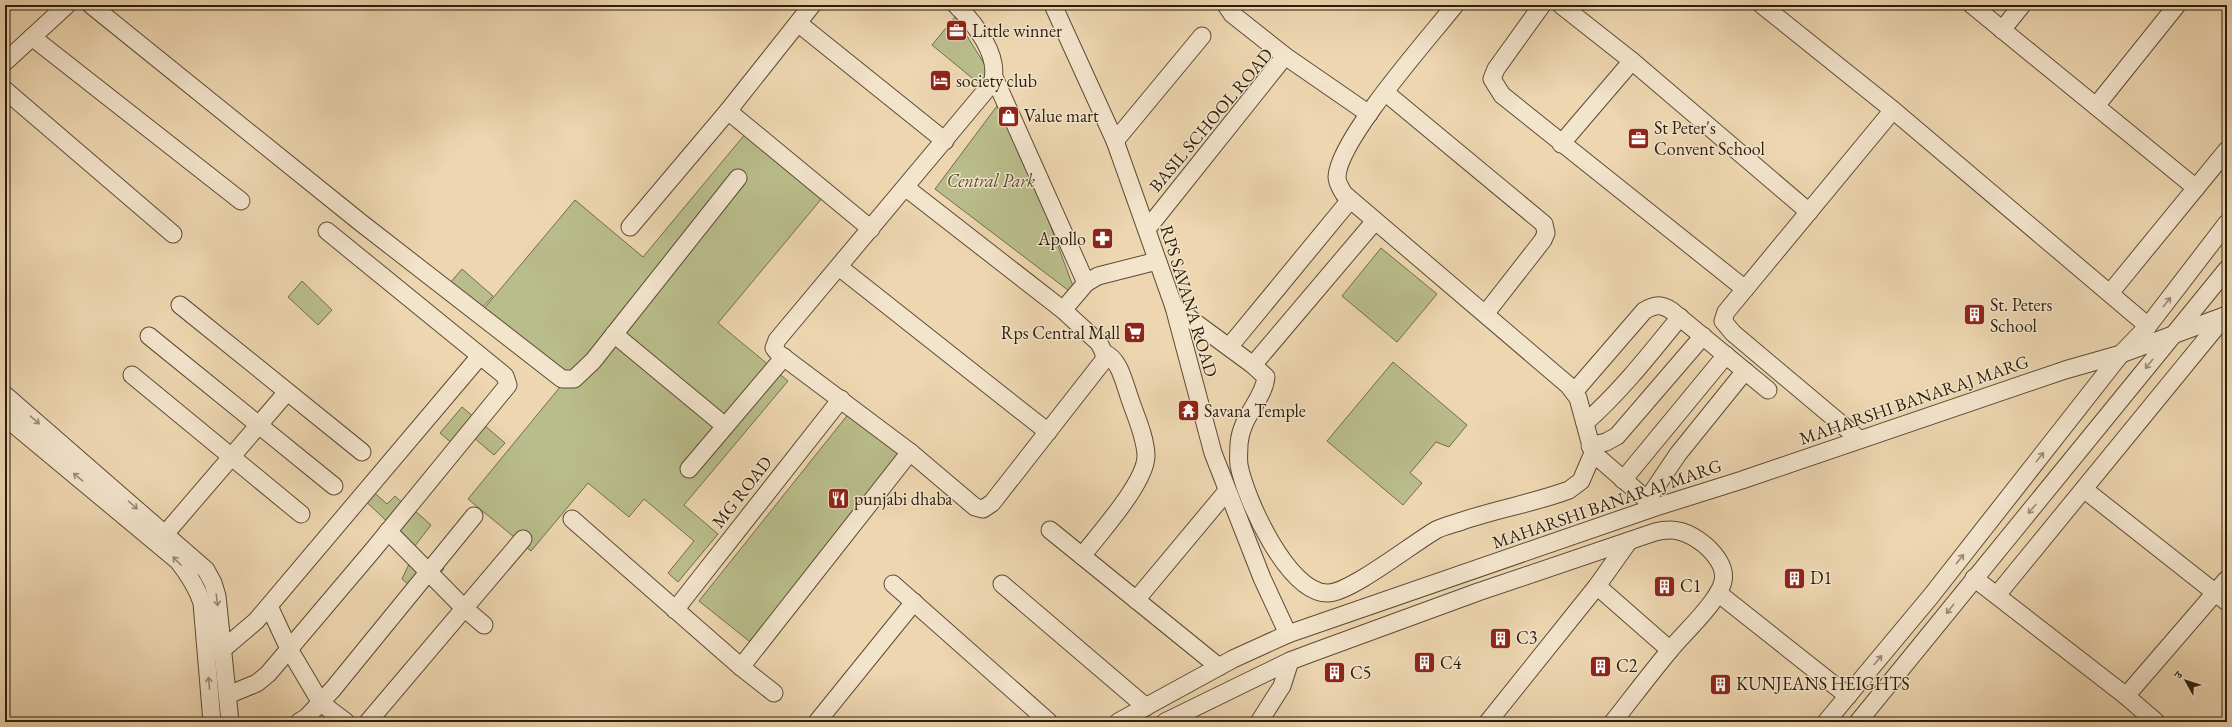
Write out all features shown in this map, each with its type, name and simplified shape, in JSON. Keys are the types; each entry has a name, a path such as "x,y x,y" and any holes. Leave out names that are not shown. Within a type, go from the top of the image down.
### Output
{"street":[{"path":"5,62 67,5"},
{"path":"91,5 360,222 562,379 574,379 579,376 738,178"},
{"path":"630,227 728,111 812,5"},
{"path":"956,5 985,43 993,63 994,77 1086,283"},
{"name":"RPS SAVANA ROAD","path":"1053,5 1116,141 1174,307 1212,453 1262,578 1288,634"},
{"path":"1226,5 1232,14 1285,56"},
{"path":"1455,5 1369,114 1345,151 1337,176 1340,187 1350,200 1486,313 1568,385 1578,398 1592,450 1623,480 1647,500 1674,459 1745,371"},
{"path":"1542,5 1502,58 1492,79 1502,95 1745,289"},
{"path":"1561,5 1632,61 1809,212"},
{"path":"1762,5 1893,110 2148,326"},
{"path":"1972,5 2196,188"},
{"path":"2002,30 2022,5"},
{"path":"2096,106 2177,5"},
{"path":"798,22 945,140"},
{"path":"1116,141 1202,36"},
{"path":"32,37 241,201"},
{"name":"BASIL SCHOOL ROAD","path":"1147,228 1285,56 1369,114"},
{"path":"1562,144 1632,61"},
{"path":"905,187 1063,310 1099,343 1104,353 1104,360 992,503 983,509 975,507 910,452 774,348 777,340 905,187 986,92 994,77"},
{"path":"5,90 173,234"},
{"path":"1386,93 1544,224 1546,233 1543,240 1486,313"},
{"path":"1859,440 1726,327 1723,321 1726,312 1893,110"},
{"path":"728,111 871,229"},
{"path":"2110,293 2227,150"},
{"path":"1229,346 1350,200"},
{"path":"1253,365 1375,221"},
{"path":"1826,722 1931,596 2121,354 2148,326 2227,223"},
{"path":"228,695 257,683 289,649 506,390 508,385 505,376 327,231"},
{"path":"1063,310 1086,283 1098,276 1157,261"},
{"path":"839,267 1048,432"},
{"path":"1858,722 2227,269"},
{"path":"180,305 362,452"},
{"path":"1574,392 1644,311 1651,306 1658,305 1668,308 1680,317 1768,390"},
{"path":"1174,307 1229,346 1266,377 1266,382 1243,425 1240,442 1239,464 1256,512 1280,556 1293,574 1306,586 1320,593 1341,591 1438,529 1476,516 1569,490 1582,481 1592,450 1617,436 1703,336"},
{"path":"1998,595 2227,315"},
{"name":"MAHARSHI BANARAJ MARG","path":"1118,722 1219,667 1288,634 1551,543 2065,370 2121,354 2227,315"},
{"path":"1585,422 1615,396 1680,317"},
{"path":"614,334 725,426"},
{"path":"149,336 258,426 334,486"},
{"path":"1082,556 1134,487 1144,472 1146,463 1143,440 1122,378 1113,358 1104,353"},
{"path":"1623,480 1726,355"},
{"path":"223,649 256,621 480,356"},
{"path":"689,469 784,357"},
{"path":"132,375 301,514"},
{"path":"166,534 287,392"},
{"path":"5,395 195,558 206,570 213,582 217,596 230,722"},
{"name":"MG ROAD","path":"675,610 841,399"},
{"path":"5,417 178,561 188,574 197,588 202,603 212,722"},
{"path":"741,667 910,452"},
{"path":"2085,490 2221,598"},
{"path":"1136,600 1227,491"},
{"path":"299,722 307,717 321,703 474,516"},
{"path":"572,519 741,667 774,693"},
{"path":"1165,722 1290,661 1478,592 1629,541 1666,529 1682,531 1692,536 1714,555 1722,568 1723,583 1718,593 1670,650 1613,722"},
{"path":"1050,530 1219,667"},
{"path":"388,532 464,608 484,625"},
{"path":"368,722 523,539"},
{"path":"1488,722 1597,586 1629,541"},
{"path":"1974,578 1998,595 2126,696 2156,722"},
{"path":"2126,696 2221,598 2227,579"},
{"path":"893,584 1049,722"},
{"path":"1002,584 1146,706"},
{"path":"1597,586 1670,650"},
{"path":"1718,593 1848,696"},
{"path":"817,722 914,602"},
{"path":"269,606 289,649 321,703 346,722"},
{"path":"1259,722 1282,686 1290,661"}],"green space":[{"path":"955,17 992,76 983,87 932,45"},
{"name":"Central Park","path":"1003,98 1077,297 935,189"},
{"path":"746,133 823,197 718,323 788,381 684,505 718,534 678,582 668,573 694,541 644,499 629,517 588,483 531,551 468,499 560,387 477,317 575,200 643,257"},
{"path":"1381,248 1437,294 1397,342 1342,296"},
{"path":"462,269 493,296 480,310 450,283"},
{"path":"302,281 332,310 318,325 288,297"},
{"path":"1393,362 1467,425 1449,447 1436,442 1410,473 1422,483 1403,505 1327,441"},
{"path":"462,407 481,423 459,449 440,433"},
{"path":"850,412 905,456 754,645 699,601"},
{"path":"484,425 505,443 494,455 473,437"},
{"path":"368,487 387,504 395,496 410,510 393,527 360,496"},
{"path":"414,510 431,525 408,555 437,563 444,569 427,588 411,587 402,579 409,564 387,541"}],"place":[{"name":"Little winner","path":"956,31"},
{"name":"society club","path":"941,81"},
{"name":"Value mart","path":"1009,116"},
{"name":"St Peter's Convent School","path":"1638,138"},
{"name":"Apollo","path":"1102,239"},
{"name":"St. Peters School","path":"1974,315"},
{"name":"Rps Central Mall","path":"1135,333"},
{"name":"Savana Temple","path":"1188,411"},
{"name":"punjabi dhaba","path":"838,499"},
{"name":"D1","path":"1794,578"},
{"name":"C1","path":"1665,586"},
{"name":"C3","path":"1500,638"},
{"name":"C4","path":"1425,663"},
{"name":"C2","path":"1600,666"},
{"name":"C5","path":"1335,673"},
{"name":"KUNJEANS HEIGHTS","path":"1720,684"}]}
